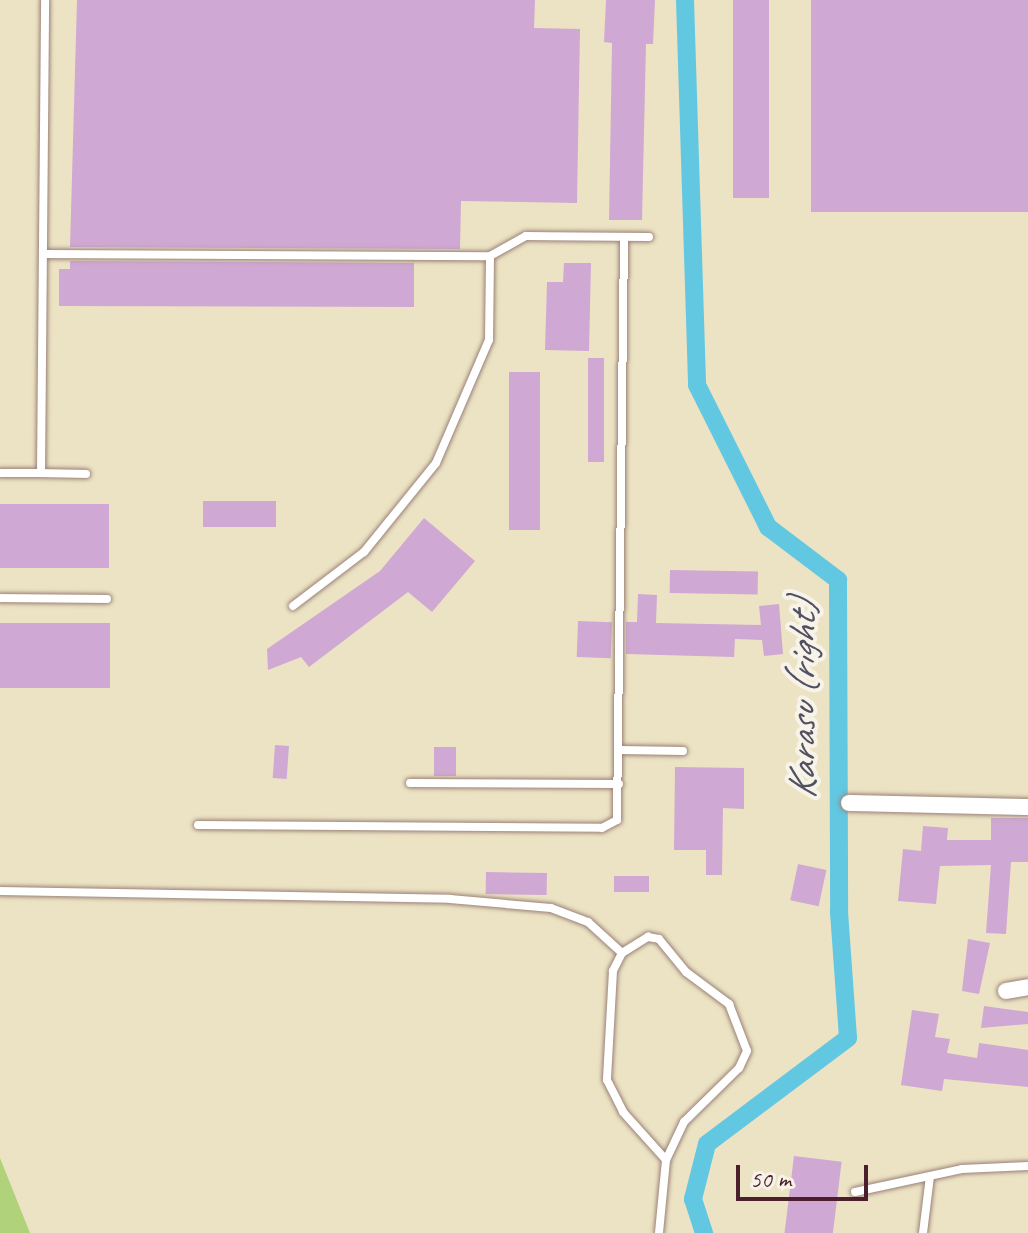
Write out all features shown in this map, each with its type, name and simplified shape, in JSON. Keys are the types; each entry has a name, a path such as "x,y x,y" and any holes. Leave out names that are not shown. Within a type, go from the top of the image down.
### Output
{"street":[{"path":"849,803 1028,807"},
{"path":"1006,991 1028,987"}],"lane":[{"path":"41,473 45,0"},
{"path":"43,254 490,256 526,236 649,237"},
{"path":"198,825 602,828 617,820 624,237"},
{"path":"293,606 364,552 436,463 489,340 490,256"},
{"path":"0,473 86,474"},
{"path":"0,598 107,599"},
{"path":"620,750 683,751"},
{"path":"410,783 619,784"},
{"path":"0,891 235,892 551,908 588,922 622,953"},
{"path":"659,1233 666,1160 684,1122 739,1068 744,1035 729,1004 686,972 659,939 648,937 622,953 613,971 607,1080 623,1112 666,1160"},
{"path":"855,1192 930,1176 1028,1166"},
{"path":"923,1233 930,1176"}],"green space":[{"path":"0,1158 30,1233 0,1233"}],"building":[{"path":"77,0 535,0 534,28 580,29 577,203 461,201 460,249 70,247"},
{"path":"606,0 655,0 653,44 646,44 642,220 609,220 612,43 604,42"},
{"path":"733,0 769,0 769,198 733,198"},
{"path":"811,0 1028,0 1028,212 811,212"},
{"path":"70,261 414,263 414,307 59,306 59,269 70,269"},
{"path":"564,263 591,263 589,351 545,350 547,282 563,282"},
{"path":"588,358 604,358 604,462 588,462"},
{"path":"509,372 540,372 540,530 509,530"},
{"path":"203,501 276,501 276,527 203,527"},
{"path":"0,504 109,504 109,568 0,568"},
{"path":"424,518 475,561 432,612 408,592 309,667 301,657 268,670 267,649 380,571"},
{"path":"670,570 758,572 758,595 670,593"},
{"path":"638,594 657,595 656,623 761,625 759,606 779,604 783,654 764,656 762,640 735,639 734,657 626,654 626,622 637,622"},
{"path":"578,621 612,622 611,658 577,657"},
{"path":"0,623 110,623 110,688 0,688"},
{"path":"275,745 289,746 287,779 273,778"},
{"path":"434,747 456,747 456,776 434,776"},
{"path":"675,767 744,768 744,809 723,808 722,875 706,875 706,850 674,850"},
{"path":"991,818 1028,818 1028,862 1011,862 1006,934 986,933 991,865 940,866 936,904 898,901 903,849 921,851 923,826 948,828 947,840 991,840"},
{"path":"798,864 826,870 819,906 790,900"},
{"path":"486,872 547,873 547,895 486,894"},
{"path":"614,876 649,876 649,892 614,892"},
{"path":"968,939 990,943 979,994 962,991"},
{"path":"984,1006 1028,1012 1028,1024 981,1028"},
{"path":"912,1010 939,1014 935,1037 950,1039 947,1053 977,1058 979,1043 1028,1050 1028,1087 944,1079 942,1091 901,1085"},
{"path":"794,1156 842,1162 833,1233 785,1233"}],"waterway":[{"name":"Karasu (right)","path":"685,0 697,385 768,527 838,580 839,912 848,1038 707,1144 693,1199 704,1233"}]}
